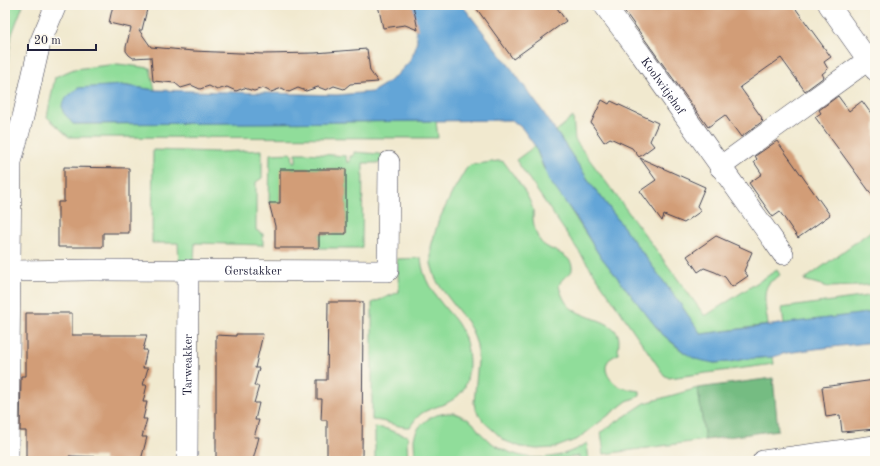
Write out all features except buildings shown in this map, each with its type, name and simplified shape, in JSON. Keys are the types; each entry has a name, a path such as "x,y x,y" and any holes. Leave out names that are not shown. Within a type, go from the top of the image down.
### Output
{"street":[{"path":"8,461 10,162 23,117 40,43 56,5"},
{"name":"Koolwitjehof","path":"604,5 640,53 783,254"},
{"path":"720,167 871,65 829,5"},
{"name":"Gerstakker","path":"10,271 388,271 389,162"},
{"name":"Tarweakker","path":"187,461 188,270"},
{"path":"763,461 875,446"}],"green space":[{"path":"5,5 23,5 12,34 5,78"},
{"path":"118,64 150,68 155,90 121,85 73,124 436,121 438,138 69,137 47,117 55,77 74,69"},
{"path":"573,117 575,140 705,316 777,270 780,275 769,283 765,292 768,325 701,334 593,187 556,131"},
{"path":"535,146 543,167 598,253 661,333 685,353 714,363 773,357 774,364 669,378 664,375 516,160"},
{"path":"153,150 218,152 262,150 262,178 256,182 256,230 263,234 263,245 195,243 194,262 179,262 178,243 152,243"},
{"path":"354,152 382,155 386,163 363,163 362,248 319,248 319,234 346,234 346,169 281,169 280,203 269,203 270,154 292,153 293,162 296,162 296,153 306,153 346,156 347,162 350,162 350,156 354,156"},
{"path":"498,161 504,162 527,196 533,210 534,225 539,240 544,245 567,258 572,266 571,272 562,280 559,286 566,303 573,310 609,325 618,335 618,354 608,361 606,365 607,374 620,387 640,391 640,396 627,401 578,439 554,448 536,449 521,447 505,441 483,421 475,408 474,403 478,361 477,345 467,322 436,280 431,264 431,247 438,222 453,191 466,169 470,165"},
{"path":"875,228 875,284 828,287 804,280"},
{"path":"421,258 426,280 429,286 457,322 463,333 468,349 469,365 466,383 458,396 447,403 422,413 410,427 405,427 372,420 372,303 399,292 397,259"},
{"path":"875,295 875,312 784,324 782,308"},
{"path":"773,378 778,430 705,440 698,388"},
{"path":"698,388 705,440 604,454 601,432 645,403"},
{"path":"454,413 473,423 489,441 513,453 525,457 550,457 575,450 587,443 589,461 579,461 579,456 544,461 416,461 414,439 420,426 428,419 436,415"},
{"path":"375,427 387,429 408,436 408,461 375,461"}],"water":[{"path":"411,5 462,5 543,112 593,187 701,334 875,312 875,342 786,353 773,357 714,363 695,359 685,353 661,333 598,253 576,217 549,180 535,146 522,128 512,120 73,124 63,112 62,105 67,97 78,88 121,85 155,90 337,95 372,92 395,77 409,62 415,50 417,39"}]}
